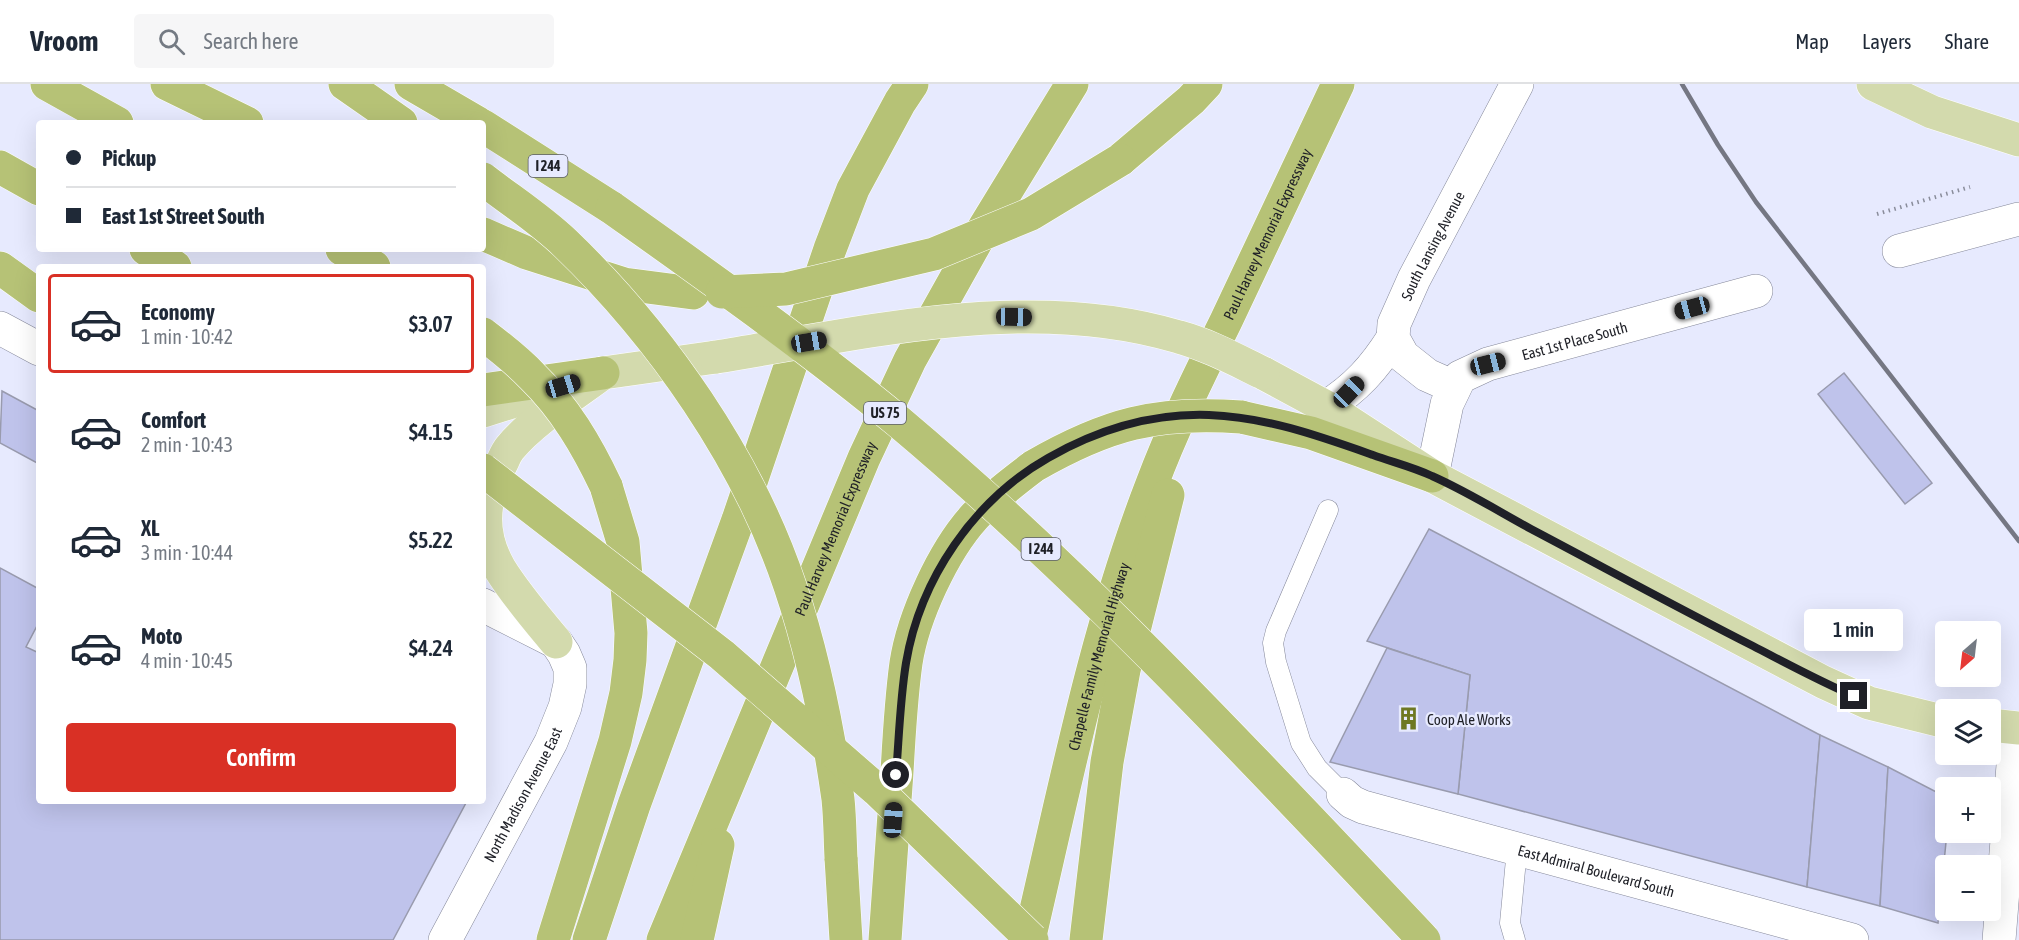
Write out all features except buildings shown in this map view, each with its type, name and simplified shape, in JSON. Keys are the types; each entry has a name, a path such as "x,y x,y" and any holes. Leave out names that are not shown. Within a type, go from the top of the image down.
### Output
{"highway":[{"path":"47,84 112,120"},
{"path":"167,84 241,120"},
{"path":"411,84 473,120"},
{"path":"589,940 634,805 738,520 830,249 858,179 912,84"},
{"name":"Paul Harvey Memorial Expressway","path":"736,761 864,458 910,360 985,226 1072,84"},
{"path":"486,235 527,253 624,284 693,293 786,289 934,254 1031,214 1120,160 1191,100 1206,84"},
{"name":"Paul Harvey Memorial Expressway","path":"1196,382 1338,84"},
{"path":"347,85 397,120"},
{"name":"I 244","path":"486,128 612,208 772,322 899,422 1101,604 1229,734 1424,940"},
{"path":"0,167 36,187"},
{"path":"486,181 565,243 643,328 671,363 709,420 741,474 765,523 790,585 820,702 838,800 846,940"},
{"path":"151,252 170,264"},
{"path":"347,252 369,264"},
{"path":"0,268 36,294"},
{"path":"486,337 532,375 570,420 588,447 606,486 623,542 631,633 626,693 615,741 553,940"},
{"path":"486,390 603,373"},
{"path":"1086,940 1107,762 1124,670 1196,382"},
{"name":"Chapelle Family Memorial Highway","path":"1031,940 1087,693 1128,552 1152,483 1196,382"},
{"path":"885,940 901,708 906,661 915,625 943,564 967,527 1000,492 1034,466 1070,446 1109,429 1140,421 1196,415 1241,417 1311,433 1432,476"},
{"path":"486,472 722,655 877,790 1031,940"},
{"path":"697,940 736,761"},
{"name":"US 75","path":"663,940 736,761"}],"main road":[{"path":"1873,84 1932,112 2019,140"},
{"path":"486,410 603,373 948,320 1014,317 1089,318 1180,337 1263,373 1326,407 1432,476 1823,682 1869,703 1935,719"},
{"path":"486,501 509,449 526,431 603,373"},
{"path":"486,529 489,544 500,568 556,642"}],"street":[{"name":"South Lansing Avenue","path":"1326,407 1349,392 1377,364 1393,338 1394,324 1414,279 1517,84"},
{"path":"1899,251 2019,219"},
{"name":"East 1st Place South","path":"1454,387 1460,377 1488,364 1755,291"},
{"path":"0,328 36,347"},
{"path":"1393,338 1403,356 1414,366 1427,375 1454,387 1447,404 1432,476"},
{"path":"486,607 556,642"},
{"name":"North Madison Avenue East","path":"445,940 551,742 565,707 570,684 570,668 556,642"},
{"path":"1999,940 2012,876 2009,727"},
{"name":"East Admiral Boulevard South","path":"1343,794 1352,802 1363,807 1852,940"}],"lane":[{"path":"1328,510 1276,631 1274,643 1276,662 1301,743 1317,768 1343,794"},
{"path":"1515,940 1510,923 1517,849"}],"path":[{"path":"1877,214 1971,187"}],"railway":[{"path":"1682,84 1718,145 1756,202 2019,541"}],"place":[{"name":"Coop Ale Works","path":"1409,719"}],"route":[{"path":"896,775 906,661 915,625 928,593 960,536 1000,492 1034,466 1070,446 1109,429 1173,416 1241,417 1311,433 1432,476 1719,628 1854,696"}]}
